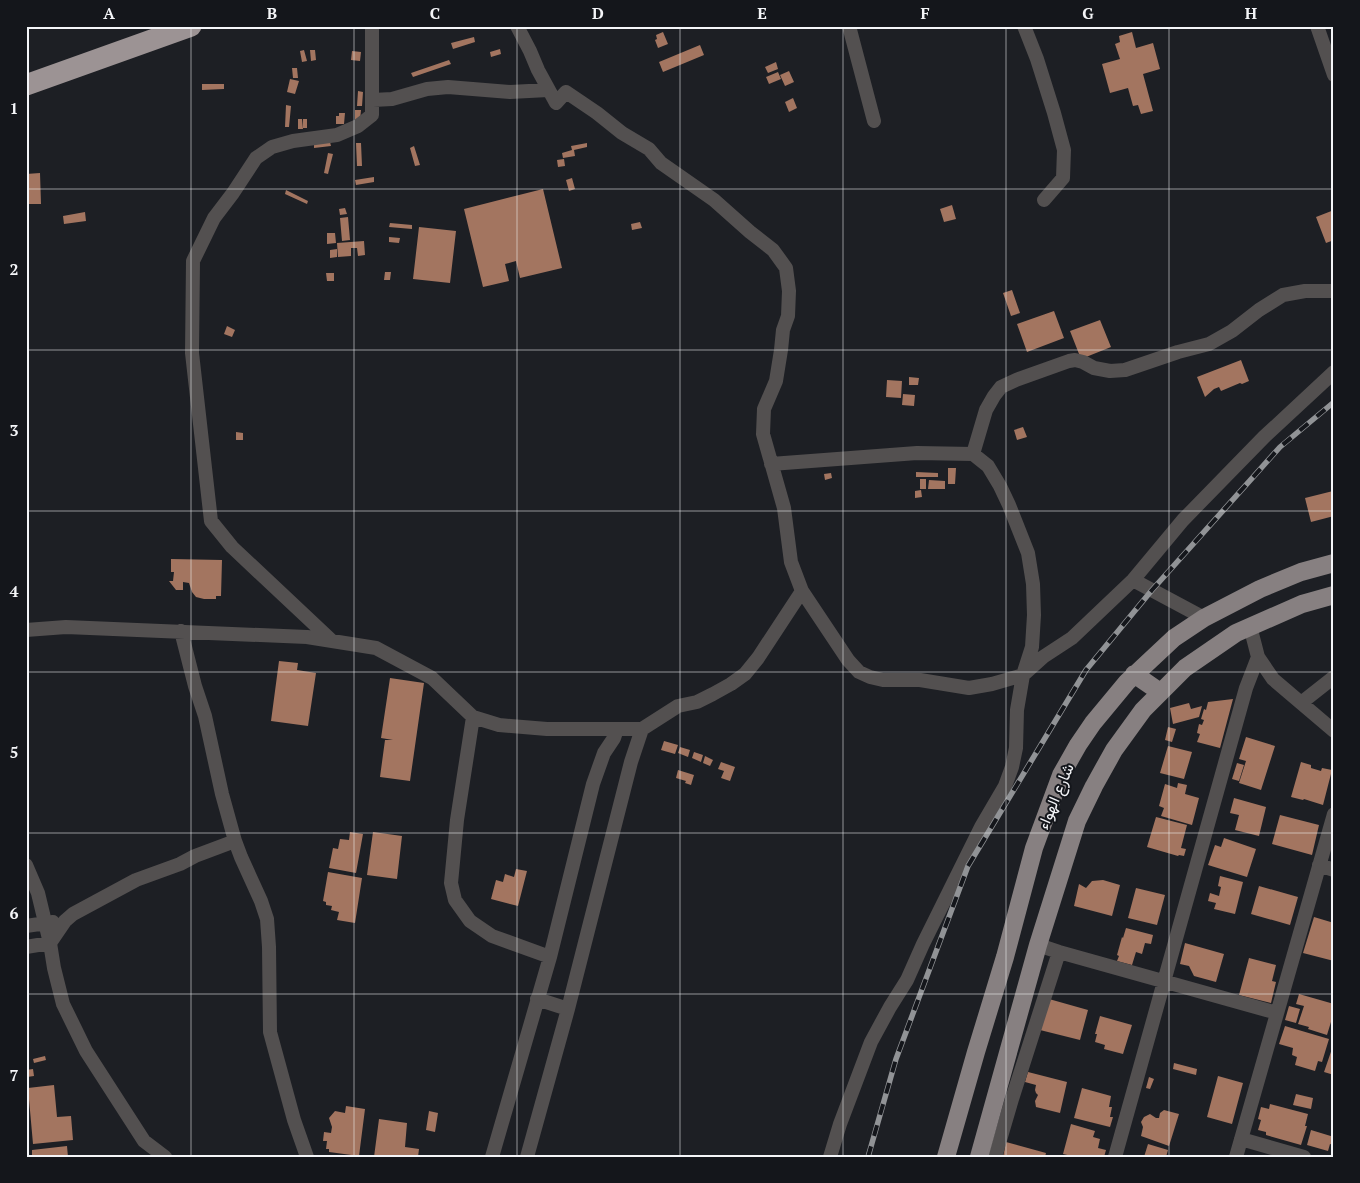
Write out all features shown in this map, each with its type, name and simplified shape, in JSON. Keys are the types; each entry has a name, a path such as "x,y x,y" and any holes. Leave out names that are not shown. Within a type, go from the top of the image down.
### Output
{"highway":[{"path":"26,70 147,26"},
{"path":"26,85 191,26"}],"main road":[{"name":"شارع الهواء","path":"946,1157 1005,958 1034,848 1061,775 1078,745 1093,723 1134,674 1174,638 1204,618 1260,589 1301,572 1334,563"},
{"name":"شارع الهواء","path":"979,1157 1038,945 1077,821 1114,750 1144,710 1185,668 1236,633 1250,626 1302,604 1334,595"},
{"path":"1134,674 1160,692"}],"street":[{"path":"331,640 232,548 211,521 192,353 193,260 214,218 256,158 272,146 337,135 358,126 372,115 372,26"},
{"path":"517,26 556,103 566,92 622,133 649,149 661,163 714,200 773,250 786,268 789,291 788,316 783,330 776,381 764,409 763,434 784,508 791,562 802,591 848,660 859,672 870,677 884,680 920,680 969,688 992,684 1024,674 1043,657 1072,638 1133,580 1183,520 1264,437 1334,372"},
{"path":"849,26 874,121"},
{"path":"1024,26 1037,59 1064,150 1063,178 1044,200"},
{"path":"1317,26 1334,75"},
{"path":"372,100 392,98 427,89 448,87 510,92 548,90"},
{"path":"973,454 986,410 994,396 1001,387 1016,380 1075,360 1094,368 1110,371 1125,370 1178,352 1209,344 1232,331 1259,310 1283,295 1305,291 1334,291"},
{"path":"771,464 917,454 973,454 988,466 1009,505 1028,552 1033,584 1032,647 1024,674 1017,710 1016,748 1012,767 1005,786 981,827 907,980 871,1042 840,1124 830,1157"},
{"path":"1133,580 1204,618"},
{"path":"26,630 66,627 307,637 331,640 376,648 432,678 473,717 499,725 547,729 642,730 678,706 697,702 731,684 745,674 763,652 802,591"},
{"path":"1250,626 1258,657 1273,679 1334,731"},
{"path":"181,631 205,716 222,794 235,841 267,919 270,1032 294,1120 307,1157"},
{"path":"1115,1157 1246,688 1258,657"},
{"path":"1301,703 1334,677"},
{"path":"473,717 457,820 451,882 455,900 470,921 492,936 550,956"},
{"path":"492,1157 550,956 593,784 604,753 614,738 617,729"},
{"path":"528,1157 631,762 642,730"},
{"path":"1236,1157 1334,814"},
{"path":"26,947 50,943 65,921 74,914 136,880 235,841"},
{"path":"26,865 38,893 63,1004 86,1051 144,1141 165,1157"},
{"path":"1319,865 1334,870"},
{"path":"26,926 65,921"},
{"path":"1038,945 1277,1013"},
{"path":"995,1157 1059,952"},
{"path":"537,999 568,1009"},
{"path":"1241,1139 1304,1157"}],"building":[{"path":"663,32 668,44 658,48 655,40 657,39 656,35"},
{"path":"1132,32 1136,48 1153,43 1160,69 1143,74 1153,111 1141,114 1138,105 1133,106 1128,88 1110,93 1102,64 1120,59 1115,44 1120,42 1119,36"},
{"path":"474,37 475,42 453,49 451,43"},
{"path":"700,45 704,55 663,72 659,62"},
{"path":"500,49 501,54 491,57 490,52"},
{"path":"304,50 307,61 302,62 300,51"},
{"path":"310,50 315,50 316,60 311,61"},
{"path":"352,51 361,52 360,61 351,60"},
{"path":"449,60 451,64 413,77 411,73"},
{"path":"776,62 778,69 768,73 765,67"},
{"path":"292,68 297,68 298,78 293,78"},
{"path":"789,71 794,82 785,86 780,75"},
{"path":"778,72 781,79 769,84 766,77"},
{"path":"290,79 299,81 295,94 287,92"},
{"path":"202,84 224,84 224,89 202,90"},
{"path":"358,91 363,92 362,106 357,106"},
{"path":"793,98 797,108 789,112 785,102"},
{"path":"286,105 291,106 289,127 285,127"},
{"path":"355,110 361,110 360,120 355,120"},
{"path":"339,113 345,113 344,124 336,124 336,116 339,116"},
{"path":"298,119 302,119 303,129 298,129"},
{"path":"303,119 307,119 307,128 303,128"},
{"path":"330,142 331,146 314,148 314,144"},
{"path":"356,143 361,143 362,166 357,166"},
{"path":"587,143 587,147 574,150 575,156 563,158 562,153 572,150 571,146"},
{"path":"414,146 420,165 415,166 410,148"},
{"path":"328,153 333,154 328,174 324,173"},
{"path":"564,159 565,166 558,167 557,160"},
{"path":"40,173 41,204 26,204 26,174"},
{"path":"374,177 374,182 356,185 355,180"},
{"path":"572,178 575,189 569,191 566,180"},
{"path":"543,189 562,268 520,278 516,261 505,264 509,281 483,287 464,209"},
{"path":"286,190 308,201 307,204 285,194"},
{"path":"952,205 956,219 944,222 940,209"},
{"path":"345,208 347,214 340,215 339,209"},
{"path":"1334,210 1334,240 1326,243 1316,217"},
{"path":"85,212 86,221 64,224 63,216"},
{"path":"348,217 350,240 342,241 340,218"},
{"path":"640,222 642,228 632,230 631,224"},
{"path":"390,223 412,225 412,229 389,227"},
{"path":"419,227 456,231 450,283 413,279"},
{"path":"327,233 335,233 336,243 327,244"},
{"path":"389,237 400,238 399,243 389,242"},
{"path":"364,241 365,255 358,256 357,248 351,248 351,256 338,257 337,243"},
{"path":"337,249 337,257 330,258 330,250"},
{"path":"385,272 391,272 390,280 384,280"},
{"path":"326,273 334,273 334,281 327,281"},
{"path":"1012,290 1020,313 1011,316 1003,293"},
{"path":"1054,311 1064,338 1027,352 1017,324"},
{"path":"1100,320 1111,347 1081,359 1070,331"},
{"path":"227,326 235,330 232,337 224,334"},
{"path":"1241,360 1249,381 1221,391 1219,387 1205,397 1197,377"},
{"path":"909,377 919,378 918,385 909,385"},
{"path":"887,380 902,381 901,398 886,397"},
{"path":"903,394 915,395 914,406 902,405"},
{"path":"1023,427 1027,437 1017,440 1014,430"},
{"path":"236,432 243,433 243,440 236,440"},
{"path":"948,468 956,468 955,484 948,484"},
{"path":"916,472 938,473 938,477 916,477"},
{"path":"831,473 832,478 825,480 824,474"},
{"path":"920,479 926,479 926,489 920,489"},
{"path":"929,480 945,481 945,489 928,489"},
{"path":"921,490 922,497 915,498 915,491"},
{"path":"1333,491 1334,516 1311,522 1305,498"},
{"path":"171,559 222,560 221,596 216,596 216,599 196,597 189,583 183,582 183,590 176,590 169,581 173,581 174,572 171,572"},
{"path":"279,661 298,663 297,670 316,673 308,726 271,721"},
{"path":"390,678 424,683 410,781 380,777 385,740 393,740 381,738"},
{"path":"1233,699 1220,748 1197,742 1200,734 1197,733 1199,724 1202,725 1204,720 1201,719 1208,702"},
{"path":"1189,703 1191,709 1202,706 1199,717 1173,724 1170,708"},
{"path":"1168,727 1176,729 1172,742 1165,740"},
{"path":"1246,737 1275,746 1261,790 1239,783 1246,761 1239,759"},
{"path":"664,741 678,745 675,754 661,750"},
{"path":"1168,746 1192,752 1184,779 1160,773"},
{"path":"680,747 690,750 688,757 678,753"},
{"path":"694,752 703,755 701,762 692,758"},
{"path":"705,756 713,760 710,766 703,763"},
{"path":"721,762 735,767 730,781 721,778 724,771 718,769"},
{"path":"1301,762 1321,771 1322,768 1332,770 1323,805 1291,797"},
{"path":"1237,763 1244,765 1239,781 1232,779"},
{"path":"678,770 694,775 691,785 685,783 686,781 676,778"},
{"path":"1178,783 1187,785 1185,794 1199,798 1192,825 1161,816 1164,808 1159,806 1165,784 1177,788"},
{"path":"1234,798 1266,807 1259,836 1235,830 1239,815 1230,813"},
{"path":"1280,815 1319,825 1312,855 1272,844"},
{"path":"1156,817 1187,825 1181,848 1186,849 1184,856 1147,847"},
{"path":"350,832 363,834 356,873 329,868 333,848 338,849 340,839 349,840"},
{"path":"373,832 402,836 397,879 367,875"},
{"path":"1224,838 1256,849 1247,877 1208,865 1215,845 1221,847"},
{"path":"516,869 527,871 518,906 491,899 496,880 503,882 505,874 514,877"},
{"path":"328,872 362,878 355,923 337,920 339,912 331,910 332,906 326,905 326,902 323,901"},
{"path":"1220,876 1243,882 1235,914 1214,909 1216,903 1208,901 1210,893 1219,896 1221,887 1218,886"},
{"path":"1103,880 1120,885 1112,916 1074,906 1079,884 1086,888 1092,881"},
{"path":"1259,886 1298,897 1290,925 1251,914"},
{"path":"1136,888 1165,895 1157,925 1128,918"},
{"path":"1314,917 1334,923 1334,961 1303,953"},
{"path":"1126,928 1153,935 1151,944 1145,943 1142,954 1136,952 1132,965 1117,961 1119,956 1117,955"},
{"path":"1185,943 1224,954 1216,982 1194,976 1189,966 1180,964"},
{"path":"1249,958 1276,965 1272,981 1276,982 1271,1003 1239,995"},
{"path":"1299,994 1334,1004 1334,1012 1327,1035 1298,1024 1304,1006 1296,1004"},
{"path":"1049,999 1088,1010 1080,1040 1040,1030"},
{"path":"1289,1006 1300,1009 1296,1023 1285,1020"},
{"path":"1100,1016 1132,1025 1123,1054 1104,1049 1105,1045 1095,1042 1097,1034 1095,1034"},
{"path":"1285,1026 1329,1039 1322,1062 1318,1061 1315,1071 1295,1065 1297,1057 1292,1055 1293,1048 1279,1044"},
{"path":"1334,1043 1334,1075 1324,1072"},
{"path":"45,1056 46,1060 34,1063 33,1059"},
{"path":"1174,1063 1197,1069 1196,1075 1173,1069"},
{"path":"33,1069 34,1076 27,1077 26,1070"},
{"path":"1028,1072 1067,1082 1060,1113 1036,1107 1035,1101 1038,1095 1035,1090 1036,1085 1025,1082"},
{"path":"1218,1076 1243,1083 1232,1124 1207,1117"},
{"path":"1149,1077 1154,1079 1150,1089 1146,1088"},
{"path":"54,1085 57,1117 71,1116 73,1140 33,1144 28,1088"},
{"path":"1082,1088 1111,1096 1109,1107 1112,1107 1110,1117 1113,1117 1110,1127 1074,1118"},
{"path":"1296,1094 1313,1098 1311,1109 1293,1105"},
{"path":"1270,1104 1308,1114 1305,1126 1307,1126 1301,1145 1266,1135 1266,1132 1258,1130 1261,1120 1258,1119 1261,1107 1269,1109"},
{"path":"346,1106 365,1109 359,1156 329,1152 329,1149 326,1149 327,1141 323,1141 324,1132 331,1133 332,1127 329,1118 335,1111 345,1113"},
{"path":"1164,1110 1179,1114 1169,1146 1141,1136 1143,1127 1141,1122 1144,1117 1150,1114 1159,1118 1160,1113"},
{"path":"429,1111 438,1113 435,1132 426,1130"},
{"path":"379,1119 407,1123 405,1147 419,1149 418,1157 374,1157"},
{"path":"1071,1124 1095,1131 1093,1137 1100,1139 1098,1148 1106,1150 1104,1157 1076,1157 1063,1154"},
{"path":"1311,1130 1334,1137 1334,1145 1330,1144 1328,1151 1307,1145"},
{"path":"1006,1142 1046,1153 1045,1157 1003,1157"},
{"path":"1148,1144 1168,1150 1166,1157 1144,1157"},
{"path":"67,1146 68,1157 32,1157 32,1150"}],"railway":[{"path":"868,1157 896,1059 968,866 1086,670 1152,590 1280,447 1334,402"}]}
